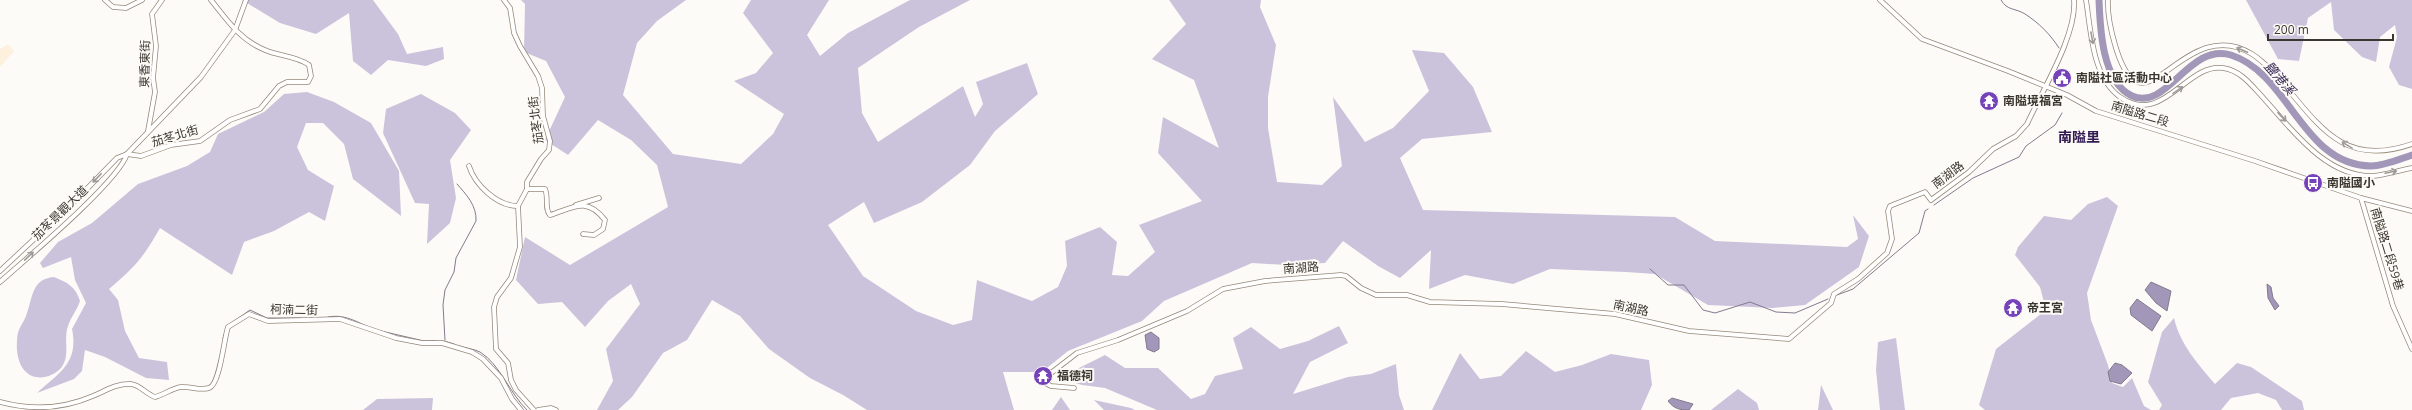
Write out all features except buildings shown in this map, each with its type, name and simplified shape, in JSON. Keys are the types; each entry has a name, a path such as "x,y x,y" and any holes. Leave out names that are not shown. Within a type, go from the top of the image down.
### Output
{"street":[{"path":"105,0 112,8 126,8 142,0"},
{"name":"東香東街","path":"148,132 155,92 153,78 156,46 152,14 162,0"},
{"name":"茄苳北街","path":"127,154 141,156 171,145 200,141 230,120 260,109 279,86 287,82 308,82 311,70 307,63 257,46 235,30 210,0"},
{"name":"茄苳景觀大道","path":"0,270 76,200 117,158 127,154 201,77 235,30 246,0"},
{"name":"茄苳北街","path":"504,0 512,13 516,38 538,76 542,88 543,116 550,141 549,150 536,166 527,182 526,189 518,206 520,247 511,278 494,303 495,344 498,352 508,363 511,380 516,390 534,410"},
{"name":"南隘路二段","path":"1880,0 1922,39 2044,86 2107,115 2146,126 2361,198 2412,211"},
{"name":"南湖路","path":"1074,388 1051,386 1047,384 1048,378 1057,367 1077,353 1118,340 1187,312 1223,289 1274,280 1341,275 1346,276 1361,288 1376,295 1407,295 1430,302 1502,304 1615,314 1689,331 1789,339 1831,303 1834,294 1858,279 1887,253 1892,239 1888,210 1890,206 1925,192 1931,200 1969,172 1993,149 2016,136 2027,124 2067,40 2075,13 2074,0"},
{"path":"2086,0 2095,54 2101,72 2110,87 2126,101 2137,105 2148,105 2162,100 2206,71 2217,67 2225,68 2235,71 2248,82 2312,150 2329,162 2352,174 2374,176 2412,168"},
{"path":"2108,0 2117,54 2128,74 2135,81 2142,83 2152,81 2191,53 2211,45 2231,45 2252,54 2274,73 2330,135 2354,149 2372,153 2412,144"},
{"name":"茄苳景觀大道","path":"0,282 82,206 124,164 127,154"},
{"path":"469,166 471,173 488,195 511,206 518,206"},
{"path":"526,189 544,190 547,193 547,212 550,215 599,198"},
{"name":"南隘路二段59巷","path":"2361,198 2393,306 2412,349"},
{"path":"576,205 589,207 597,211 606,223 599,234 583,234"},
{"name":"柯湳二街","path":"0,402 24,409 43,410 81,401 123,385 136,385 155,397 180,387 197,390 210,388 214,384 219,368 228,327 249,314 268,321 340,319 396,338 422,343 442,343 472,352 483,359 502,378 512,399 521,410"},
{"path":"538,410 551,408 556,410"}],"shaded area":[{"path":"242,0 373,0 398,34 407,54 443,47 444,59 426,66 388,60 371,75 353,61 349,13 316,34 280,23"},
{"path":"521,0 686,0 657,21 637,43 623,95 673,154 741,164 773,134 784,114 734,81 756,73 773,53 743,13 751,0 829,0 807,35 820,56 848,33 910,0 970,0 919,27 858,68 862,113 878,142 963,86 975,117 983,104 976,82 1027,63 1038,94 995,131 970,165 922,202 874,223 864,202 828,225 863,276 916,311 953,325 972,320 977,280 1032,301 1058,287 1067,266 1065,241 1100,227 1117,242 1112,275 1128,276 1155,252 1139,225 1202,201 1158,153 1163,117 1219,148 1194,80 1152,59 1186,24 1169,0 1261,0 1260,7 1276,45 1268,97 1268,128 1277,182 1322,185 1342,166 1333,97 1365,142 1393,128 1429,91 1412,50 1444,53 1473,87 1492,132 1422,139 1400,158 1423,210 1675,217 1715,241 1847,247 1858,239 1853,215 1869,236 1859,267 1805,305 1773,308 1708,305 1655,274 1626,272 1550,269 1513,284 1465,275 1429,289 1431,250 1400,278 1378,266 1343,241 1325,263 1287,265 1252,263 1164,301 1142,321 1068,351 1042,372 1003,372 1014,410 867,410 843,395 810,378 769,349 740,316 712,300 687,340 663,353 632,397 618,410 597,410 613,381 606,349 640,304 631,284 608,301 585,327 562,302 538,304 516,280 525,237 570,265 668,207 657,165 631,140 598,120 568,155 545,140 565,97 546,61 524,52 525,4"},
{"path":"2246,0 2412,0 2412,89 2399,85 2389,67 2397,37 2395,25 2380,37 2376,62 2362,57 2334,30 2331,2 2308,18 2299,61 2278,59"},
{"path":"8,44 14,51 0,67 0,49"},
{"path":"307,92 334,102 371,123 399,171 401,216 353,179 344,144 323,123 306,123 297,147 308,170 334,186 325,221 309,212 274,231 244,242 232,275 160,228 138,262 109,289 118,300 125,331 139,358 167,362 169,380 146,378 105,357 85,350 82,371 74,379 37,393 60,373 70,359 73,351 72,329 86,303 75,280 71,257 43,268 40,263 58,242 92,223 138,184 187,166 210,152 218,134 264,112 284,94"},
{"path":"421,94 455,113 471,130 450,160 456,198 450,223 427,244 429,204 415,203 383,133 386,109"},
{"path":"2107,197 2118,206 2087,293 2091,320 2108,365 2112,383 2123,387 2132,378 2144,406 2151,410 1985,410 1979,405 1996,349 2046,310 2040,287 2015,255 2018,247 2044,216 2071,220 2088,204"},
{"path":"54,277 70,286 76,292 80,301 68,326 66,337 66,358 64,363 61,368 53,374 38,377 28,374 20,364 17,352 17,336 26,317 34,289 41,281"},
{"path":"2151,282 2171,291 2167,311 2156,303 2145,290"},
{"path":"2267,284 2271,287 2273,298 2279,306 2275,310 2268,298"},
{"path":"2137,299 2161,316 2152,331 2131,315 2130,308"},
{"path":"2174,318 2180,336 2185,345 2215,384 2237,363 2251,367 2302,401 2304,410 2282,410 2276,400 2258,393 2231,398 2221,410 2159,410 2162,405 2148,382 2162,332"},
{"path":"1339,326 1348,343 1310,362 1293,394 1348,377 1371,374 1396,364 1399,395 1404,410 1157,410 1105,388 1082,385 1059,378 1105,355 1125,368 1158,368 1191,399 1205,394 1215,376 1243,369 1233,338 1251,327 1280,349 1308,341"},
{"path":"1151,332 1159,338 1159,349 1154,352 1147,349 1145,335"},
{"path":"1896,338 1905,410 1880,410 1876,370 1878,342"},
{"path":"1526,351 1555,372 1582,365 1611,354 1649,360 1652,385 1641,410 1432,410 1460,353 1480,379 1501,376"},
{"path":"2115,363 2122,365 2132,373 2121,384 2110,381 2108,372"},
{"path":"1821,385 1833,410 1818,410"},
{"path":"1738,389 1757,403 1759,410 1711,410"},
{"path":"1061,397 1070,410 1052,410"},
{"path":"433,398 432,410 363,410 377,399"},
{"path":"1672,398 1693,404 1689,410 1680,409 1673,406 1668,401"},
{"path":"1094,400 1131,408 1135,410 1104,410"}],"waterway":[{"path":"2001,0 2006,6 2022,12 2035,21 2048,33 2059,48"},
{"name":"鹽港溪","path":"2099,0 2102,39 2109,67 2114,79 2122,89 2132,96 2145,98 2156,95 2168,87 2190,66 2203,58 2216,54 2231,55 2251,65 2268,80 2312,135 2328,151 2348,162 2371,166 2381,165 2412,155"},
{"path":"1934,205 1973,178 2019,157 2026,146 2055,125 2062,113"},
{"path":"445,340 443,305 445,290 454,272 456,258 476,221 473,205 457,184"},
{"path":"1837,295 1853,289 1919,233 1925,211 1928,209"},
{"path":"1650,269 1668,285 1684,285 1703,310 1715,313 1750,302 1776,312 1795,313 1828,299"},
{"path":"227,326 250,310 267,318 301,318"},
{"path":"328,317 343,317 366,326"},
{"path":"223,338 226,329"},
{"path":"381,331 424,341 436,341"},
{"path":"444,341 454,344"},
{"path":"459,346 478,351 487,357 527,410"}],"place":[{"name":"南隘社區活動中心","path":"2062,78"},
{"name":"南隘境福宮","path":"1989,101"},
{"name":"南隘國小","path":"2313,183"},
{"name":"帝王宮","path":"2013,308"},
{"name":"福德祠","path":"1043,376"}],"district":[{"name":"南隘里","path":"2079,137"}]}
